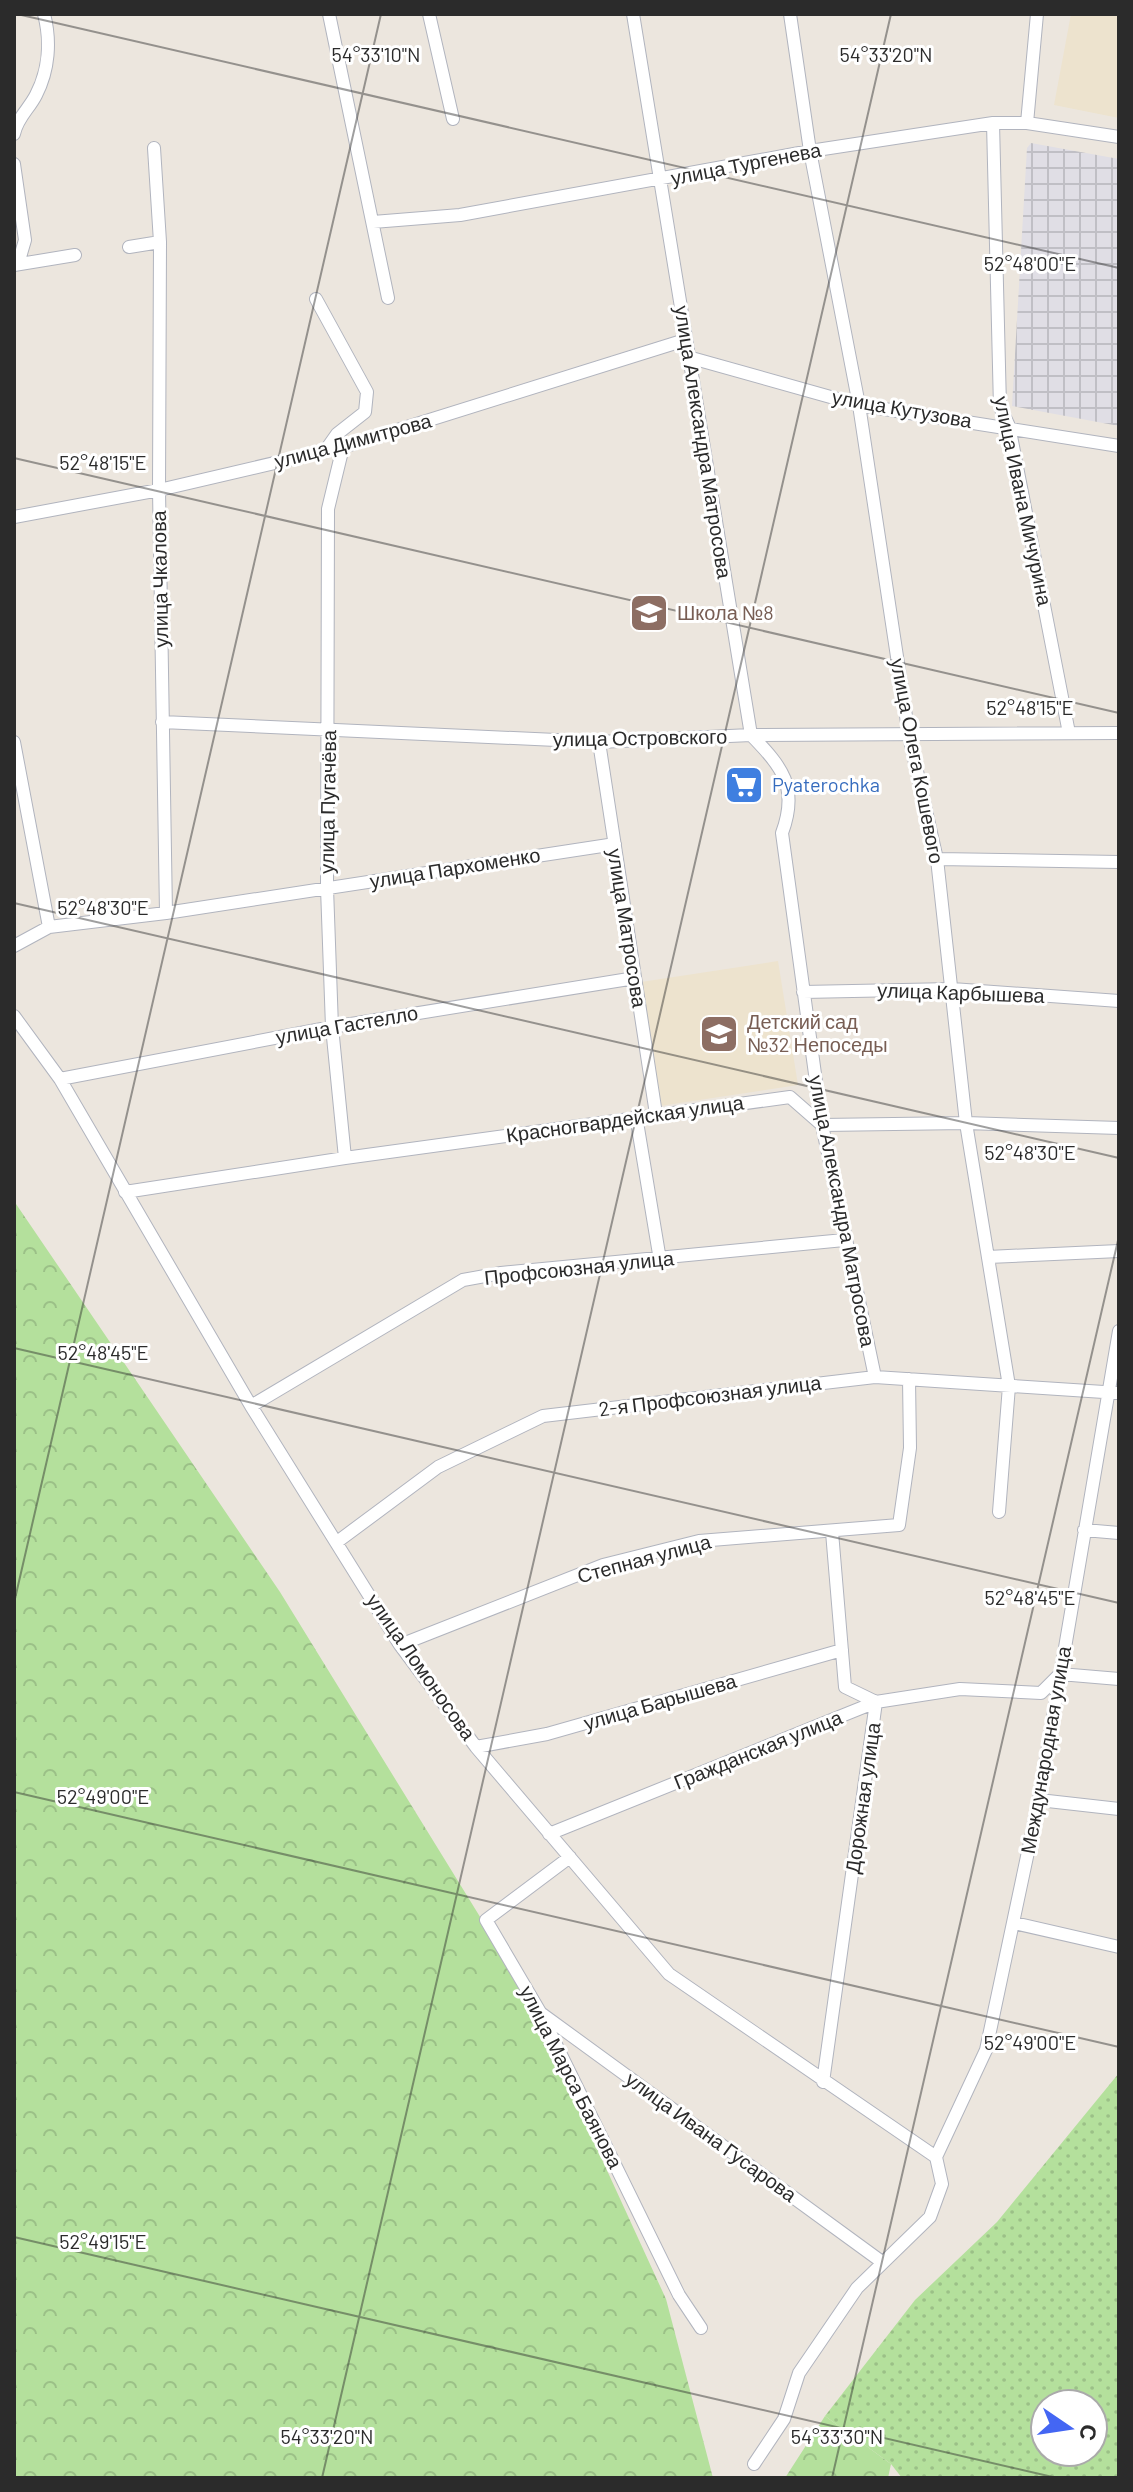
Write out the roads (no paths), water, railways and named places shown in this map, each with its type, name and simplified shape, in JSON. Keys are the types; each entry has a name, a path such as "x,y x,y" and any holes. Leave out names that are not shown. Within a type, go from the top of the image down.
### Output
{"street":[{"path":"14,134 16,125 36,96 47,65 49,32 44,14"},
{"path":"329,14 388,298"},
{"path":"429,14 453,119"},
{"name":"улица Александра Матросова","path":"633,14 751,735 782,767 791,809 782,833 822,1125 875,1377"},
{"name":"улица Олега Кошевого","path":"790,14 810,151 859,405 909,736 937,859 966,1123 1009,1386 999,1512"},
{"path":"1027,123 1036,14"},
{"name":"улица Тургенева","path":"373,222 460,215 810,151 993,123 1027,123 1119,137"},
{"name":"улица Ивана Мичурина","path":"993,123 1000,407 1009,426 1069,733"},
{"name":"улица Чкалова","path":"154,148 160,242 159,490 166,913"},
{"path":"14,164 25,240 16,264 75,255"},
{"path":"129,247 160,242"},
{"path":"316,299 367,392 365,412 337,434 325,451"},
{"name":"улица Димитрова","path":"14,517 159,490 343,447 685,340"},
{"name":"улица Кутузова","path":"688,357 859,405 941,420 1009,426 1119,446"},
{"name":"улица Пугачёва","path":"343,447 328,509 327,888 332,1027 345,1158"},
{"name":"улица Островского","path":"162,722 599,742 751,735 1119,733"},
{"path":"14,742 49,927"},
{"name":"улица Матросова","path":"599,742 656,1114"},
{"name":"улица Пархоменко","path":"14,946 49,927 166,913 615,844"},
{"path":"937,859 1119,862"},
{"name":"улица Гастелло","path":"60,1079 332,1027 635,978"},
{"name":"улица Карбышева","path":"803,992 952,989 1119,1001"},
{"name":"улица Ломоносова","path":"14,1016 60,1079 251,1406 400,1645 476,1747 669,1974 936,2157"},
{"name":"Красногвардейская улица","path":"125,1192 636,1116 790,1097 822,1125"},
{"path":"636,1116 660,1260"},
{"path":"822,1125 966,1123 1119,1128"},
{"name":"Профсоюзная улица","path":"251,1406 463,1280 501,1273 844,1240"},
{"path":"988,1257 1119,1251"},
{"name":"Международная улица","path":"936,2157 986,2050 1039,1800 1084,1530 1113,1392 1119,1331"},
{"name":"2-я Профсоюзная улица","path":"337,1542 438,1467 543,1416 875,1377 1113,1392"},
{"name":"Степная улица","path":"400,1645 603,1565 699,1541 899,1525 910,1448 909,1379"},
{"path":"1084,1530 1119,1533"},
{"name":"Дорожная улица","path":"823,2082 876,1702 845,1687 832,1532"},
{"name":"улица Барышева","path":"476,1747 547,1734 842,1650"},
{"path":"1060,1674 1119,1679"},
{"name":"Гражданская улица","path":"549,1834 876,1702 960,1689 1041,1693 1060,1674"},
{"path":"1039,1800 1119,1809"},
{"name":"улица Марса Баянова","path":"570,1857 486,1920 540,2012 679,2295 701,2328"},
{"path":"1014,1923 1119,1947"},
{"name":"улица Ивана Гусарова","path":"540,2012 882,2262"},
{"path":"754,2464 784,2419 799,2373 857,2288 930,2217 942,2184 936,2157"}],"place":[{"name":"Школа №8","path":"649,613"},
{"name":"Pyaterochka","path":"744,785"},
{"name":"Детский сад №32 Непоседы","path":"719,1034"}]}
